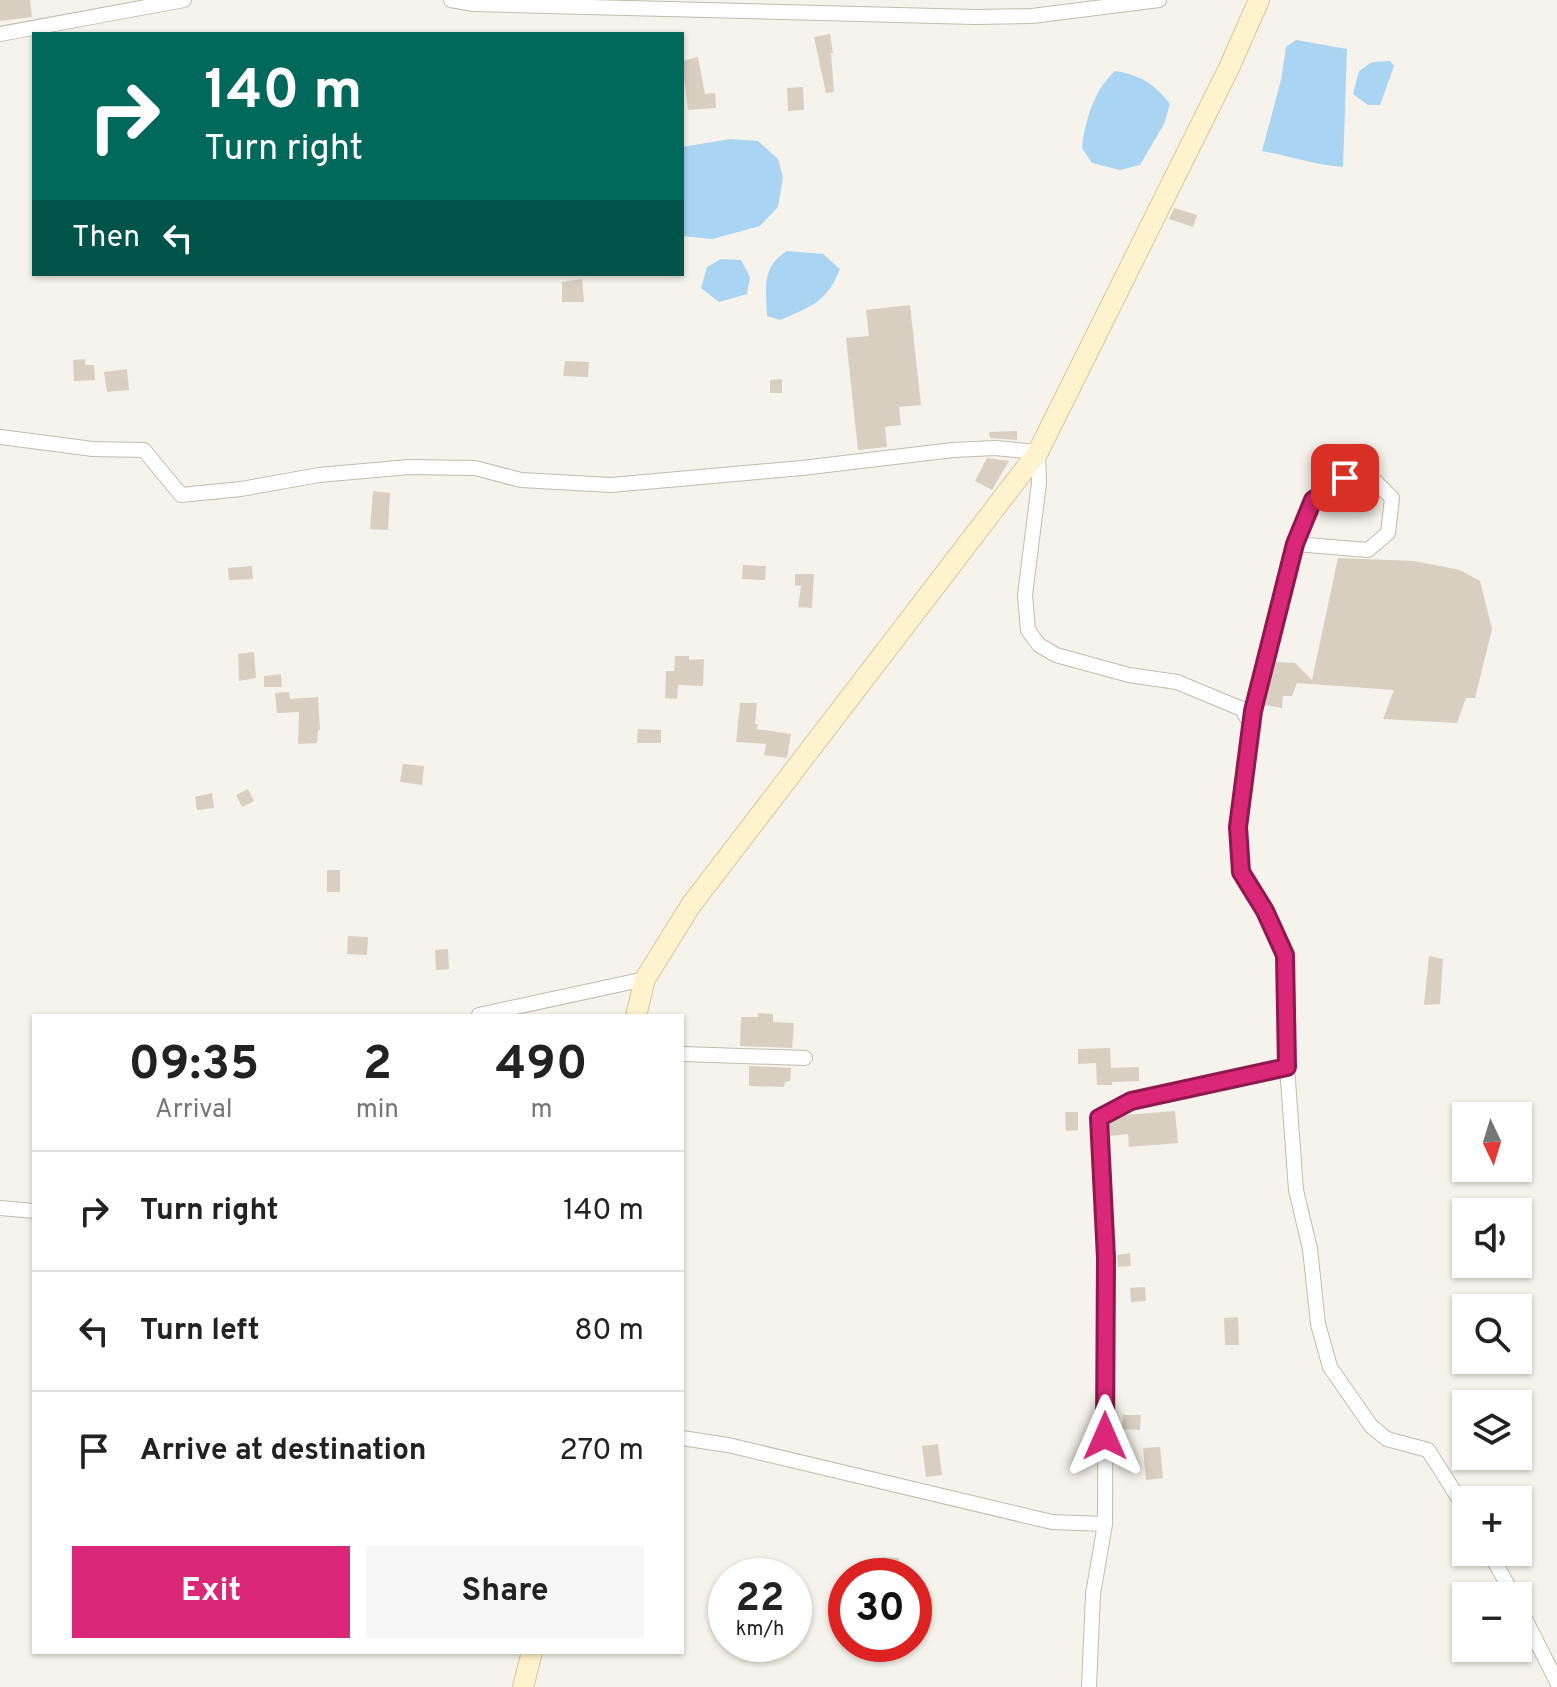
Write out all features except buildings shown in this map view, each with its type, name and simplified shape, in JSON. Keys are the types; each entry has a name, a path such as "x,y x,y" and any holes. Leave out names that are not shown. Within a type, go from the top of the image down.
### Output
{"main road":[{"path":"636,1014 645,979 691,905 1038,452 1229,68 1259,0"},
{"path":"523,1687 531,1654"}],"street":[{"path":"0,34 184,0"},
{"path":"451,0 474,4 975,17 1032,16 1159,0"},
{"path":"0,437 93,449 144,450 181,495 241,489 319,475 409,467 475,468 521,480 611,485 802,468 953,450 995,448 1038,452 1039,483 1025,595 1028,630 1039,645 1056,655 1114,671 1177,682 1242,709 1251,726"},
{"path":"1295,544 1368,550 1388,533 1392,498 1375,481 1345,478 1313,500 1295,544 1251,726 1238,827 1241,872 1265,911 1285,955 1287,1067 1296,1190 1310,1249 1318,1324 1330,1367 1371,1426 1387,1439 1428,1450 1452,1488"},
{"path":"484,1014 645,979"},
{"path":"684,1054 805,1058"},
{"path":"1089,1687 1093,1594 1105,1524 1106,1258 1099,1118 1131,1101 1287,1067"},
{"path":"0,1208 32,1211"},
{"path":"684,1438 728,1445 1052,1522 1105,1524"},
{"path":"1532,1633 1557,1682"}],"water":[{"path":"1296,40 1347,49 1343,167 1262,151 1281,80 1286,47"},
{"path":"1390,61 1394,66 1380,105 1368,105 1353,94 1359,71 1372,62"},
{"path":"1115,71 1146,82 1170,104 1164,124 1140,165 1120,170 1092,163 1082,148 1092,106 1101,87"},
{"path":"730,139 758,141 778,159 783,178 778,207 760,226 712,239 684,236 684,147"},
{"path":"787,251 823,254 840,269 829,289 817,302 780,320 767,316 767,279 773,264"},
{"path":"721,259 741,260 750,277 747,294 719,302 701,288 707,267"}],"route":[{"path":"1105,1436 1106,1258 1099,1118 1131,1101 1287,1067 1285,955 1265,911 1241,872 1238,827 1253,711 1295,544 1313,500 1345,478"}]}
